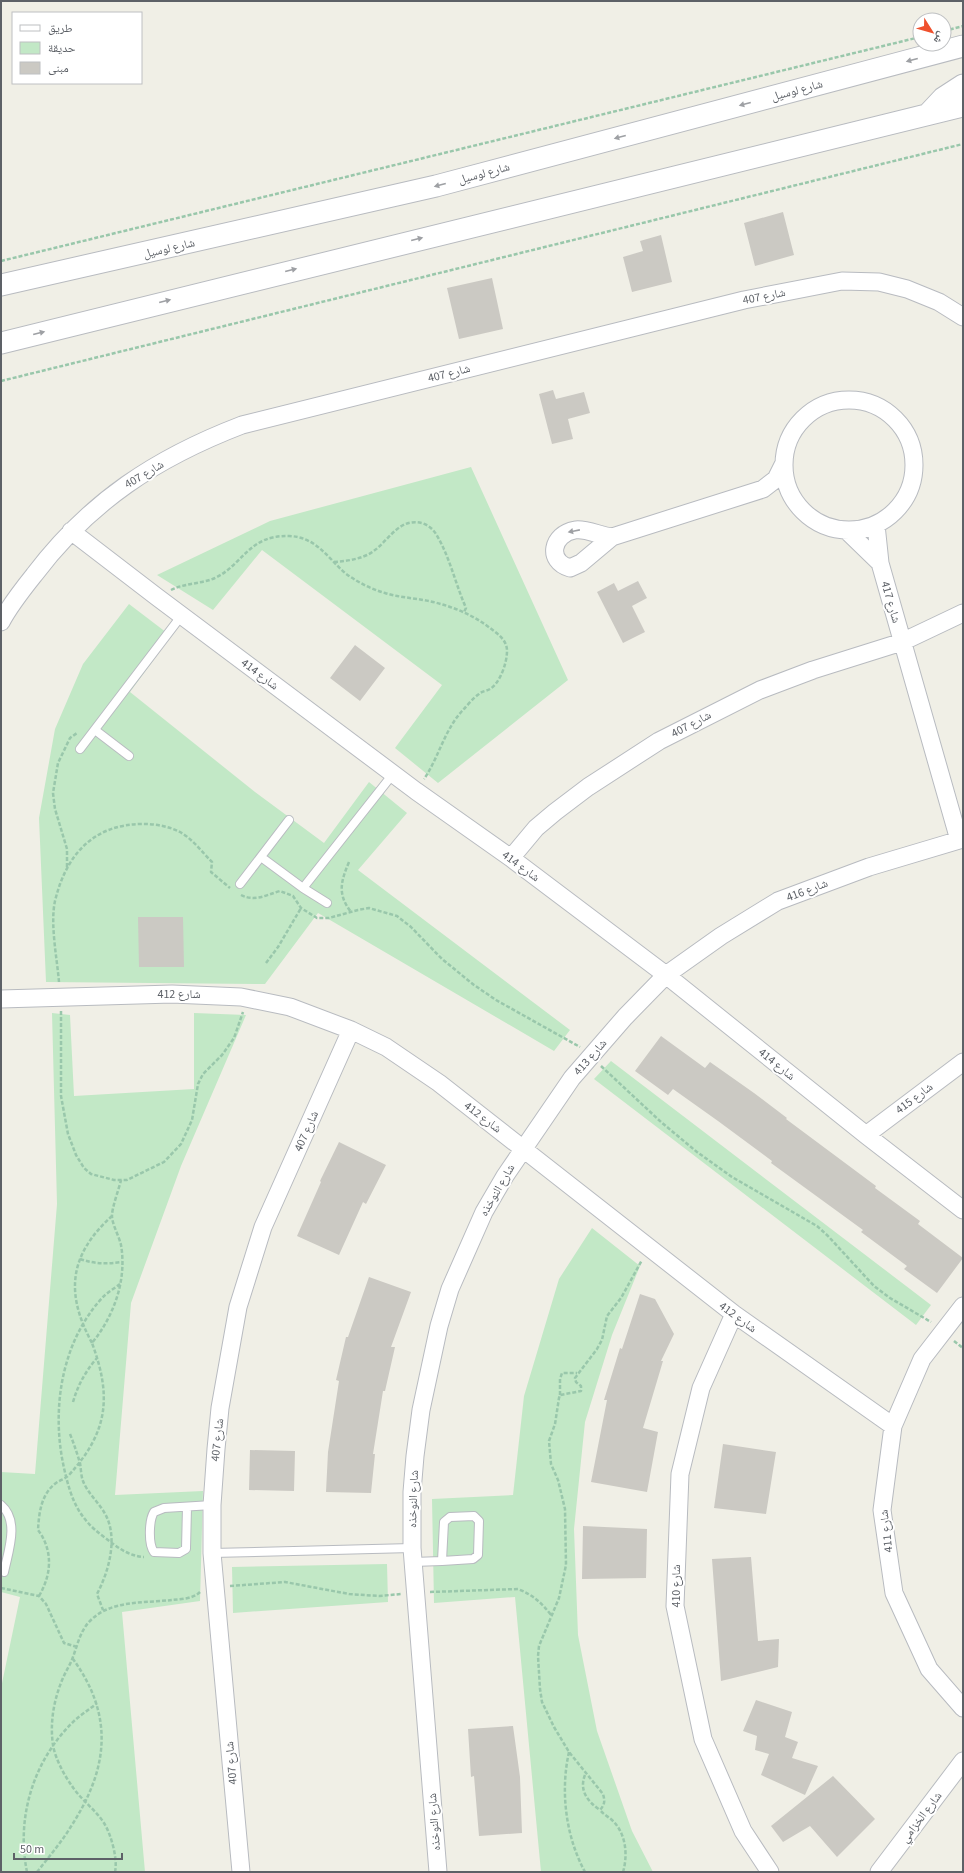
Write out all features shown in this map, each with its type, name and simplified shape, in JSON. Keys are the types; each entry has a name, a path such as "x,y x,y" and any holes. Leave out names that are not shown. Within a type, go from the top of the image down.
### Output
{"street":[{"name":"شارع لوسيل","path":"1,285 436,186 963,46"},
{"path":"928,114 943,98 963,85"},
{"path":"1,343 963,106"},
{"name":"شارع 407","path":"1,622 22,589 45,560 71,530 98,506 125,484 183,450 208,438 242,425 744,300 842,282 879,282 907,289 940,302 963,317"},
{"path":"763,489 780,495 796,505 810,519 828,528 847,531 862,530 876,525 890,516 903,503 908,493 915,471 914,459 908,436 894,418 885,410 864,401 852,400 835,402 818,407 793,431 785,453 785,479 789,492 796,505"},
{"path":"612,537 763,489 776,479 784,465"},
{"name":"شارع 417","path":"876,525 880,563 902,642"},
{"name":"شارع 414","path":"71,530 157,597 393,774 511,858 666,975 866,1135 963,1210"},
{"path":"847,531 880,563"},
{"name":"شارع 407","path":"511,858 531,833 554,812 588,787 659,741 760,690 813,670 902,642 963,613"},
{"path":"902,642 961,839"},
{"name":"شارع 416","path":"666,975 721,936 778,901 869,867 961,839"},
{"name":"شارع 413","path":"523,1148 572,1078 625,1016 666,975"},
{"name":"شارع 412","path":"1,999 172,994 241,997 290,1007 351,1030 386,1047 416,1067 523,1148 734,1314 893,1426"},
{"name":"شارع 407","path":"241,1872 212,1553 212,1506 220,1408 238,1307 263,1227 351,1030"},
{"name":"شارع 415","path":"866,1135 963,1062"},
{"name":"شارع النوخذه","path":"438,1872 413,1555 411,1505 415,1456 426,1387 439,1326 450,1289 484,1212 523,1148"},
{"name":"شارع 411","path":"963,1306 922,1360 893,1426 882,1510 894,1593 929,1669 963,1708"},
{"name":"شارع 410","path":"734,1314 701,1388 680,1474 675,1606 703,1739 743,1831 770,1872"},
{"name":"شارع الخزامي","path":"879,1872 963,1761"}],"lane":[{"path":"80,749 182,615"},
{"path":"95,730 129,756"},
{"path":"303,888 393,774"},
{"path":"240,884 289,820"},
{"path":"261,857 303,888 327,903"},
{"path":"1,1505 8,1513 12,1523 4,1572"},
{"path":"187,1507 186,1549 180,1553 154,1552 151,1547 152,1515 161,1508 212,1506"},
{"path":"212,1553 413,1555 442,1561 473,1559 478,1555 479,1521 477,1518 472,1516 453,1517 446,1520 443,1525 442,1561"}],"path":[{"path":"952,29 963,26"},
{"path":"1,261 912,39"},
{"path":"1,380 963,144"},
{"path":"334,562 350,561 367,555 403,525 418,523 425,524 436,534 451,565 466,608 464,612"},
{"path":"157,597 181,585 205,581 216,577 250,548 275,537 291,536 302,539 324,550 334,562 360,583 380,592 433,602 464,612 476,618 501,637 506,643 507,652 505,662 495,685 479,694 451,726 442,740 430,769 416,791"},
{"path":"67,869 67,849 55,809 53,793 58,763 70,738 80,730 89,737"},
{"path":"349,862 342,878 341,890 344,903 351,912"},
{"path":"266,963 278,947 301,908"},
{"path":"591,1056 661,1122 688,1144 732,1177 817,1226 874,1286 890,1298 929,1321"},
{"path":"92,1343 112,1312 120,1284 122,1262 121,1246 112,1216 121,1180"},
{"path":"39,1596 44,1588 50,1569 48,1548 38,1530 40,1510 47,1492 56,1483 66,1478 89,1451 101,1423 105,1405 103,1376 98,1357 83,1326 74,1292 80,1259 88,1241 112,1216"},
{"path":"560,1395 581,1391 581,1386 576,1382 575,1378 577,1373 597,1349 602,1340 607,1316 620,1298 649,1248"},
{"path":"80,1259 95,1264 104,1265 122,1262"},
{"path":"120,1284 104,1296 83,1326 71,1350 63,1376 58,1403 58,1430 66,1478 76,1507 85,1520 90,1527 118,1549 146,1557"},
{"path":"73,1402 78,1386 86,1370 98,1357"},
{"path":"577,1373 562,1373 560,1379 560,1395 556,1424 549,1441 551,1464 558,1480 565,1509 566,1565 559,1598 539,1646 538,1656 540,1689 542,1702 547,1715 569,1752 585,1774 603,1794 605,1800 604,1805 600,1810"},
{"path":"70,1434 80,1463 84,1482 105,1513 111,1543 110,1558 105,1577 96,1594 102,1610"},
{"path":"115,1872 115,1852 104,1823 85,1803 72,1786 61,1767 53,1746 55,1701 62,1679 73,1659 80,1637 90,1620 102,1610 119,1606 178,1600 196,1596 205,1588 285,1582 349,1594 379,1596 518,1589 531,1594 543,1604 551,1616"},
{"path":"1,1588 39,1596 46,1604 64,1644 77,1647"},
{"path":"36,1872 70,1829 85,1803 96,1778 102,1754 102,1728 97,1703 91,1687 73,1659"},
{"path":"27,1872 23,1835 26,1811 32,1788 41,1766 53,1746 73,1722 97,1703"},
{"path":"569,1752 566,1765 564,1792 567,1818 576,1855 585,1872"},
{"path":"585,1774 582,1781 586,1797 613,1821 623,1839 626,1852 623,1872"}],"green space":[{"path":"471,467 568,680 438,783 395,748 442,685 262,550 213,610 157,575 270,521"},
{"path":"129,604 171,636 130,692 255,792 324,843 369,782 407,813 358,870 570,1030 554,1051 318,913 265,984 46,982 39,818 55,729 83,664"},
{"path":"52,1013 70,1015 74,1096 194,1089 194,1013 246,1015 181,1166 131,1303 115,1495 203,1491 200,1601 122,1612 145,1872 1,1872 1,1688 20,1597 1,1592 1,1472 35,1474 57,1204"},
{"path":"611,1061 931,1305 916,1325 594,1079"},
{"path":"592,1228 640,1266 612,1335 585,1422 574,1529 578,1635 597,1731 632,1831 653,1872 541,1872 515,1597 434,1603 432,1499 513,1495 524,1396 559,1279"},
{"path":"387,1564 388,1602 233,1613 232,1567"}],"building":[{"path":"783,212 794,255 755,266 744,223"},
{"path":"661,235 672,282 632,292 623,257 643,251 640,241"},
{"path":"492,278 503,329 459,339 447,288"},
{"path":"553,390 556,399 584,392 590,413 568,419 573,439 552,444 539,394"},
{"path":"638,581 647,598 632,606 645,632 623,643 597,592 614,583 618,591"},
{"path":"355,645 385,668 360,701 330,678"},
{"path":"138,917 183,917 184,967 139,967"},
{"path":"661,1036 705,1068 710,1062 754,1093 787,1118 786,1119 876,1186 875,1188 920,1221 918,1224 963,1258 937,1293 904,1269 907,1266 861,1232 863,1230 771,1163 772,1161 718,1121 673,1089 668,1095 635,1071"},
{"path":"339,1142 386,1165 366,1204 363,1202 339,1255 297,1236 321,1182 320,1181"},
{"path":"369,1277 411,1292 391,1347 395,1347 385,1391 383,1391 373,1454 375,1454 371,1493 326,1492 328,1452 339,1381 336,1380 346,1337 348,1337"},
{"path":"640,1294 655,1299 674,1334 661,1361 663,1361 643,1428 658,1432 647,1492 591,1482 607,1400 604,1400 620,1348 622,1349"},
{"path":"723,1444 776,1452 766,1514 714,1508"},
{"path":"250,1450 295,1451 294,1491 249,1490"},
{"path":"583,1526 647,1529 646,1578 582,1579"},
{"path":"751,1557 758,1641 779,1639 778,1667 721,1681 712,1559"},
{"path":"756,1700 792,1712 785,1737 798,1742 792,1758 818,1766 805,1795 761,1775 769,1754 755,1750 757,1736 743,1731"},
{"path":"513,1726 520,1777 522,1833 479,1836 474,1776 471,1777 468,1729"},
{"path":"833,1776 875,1819 837,1857 810,1826 783,1842 771,1826"}]}
